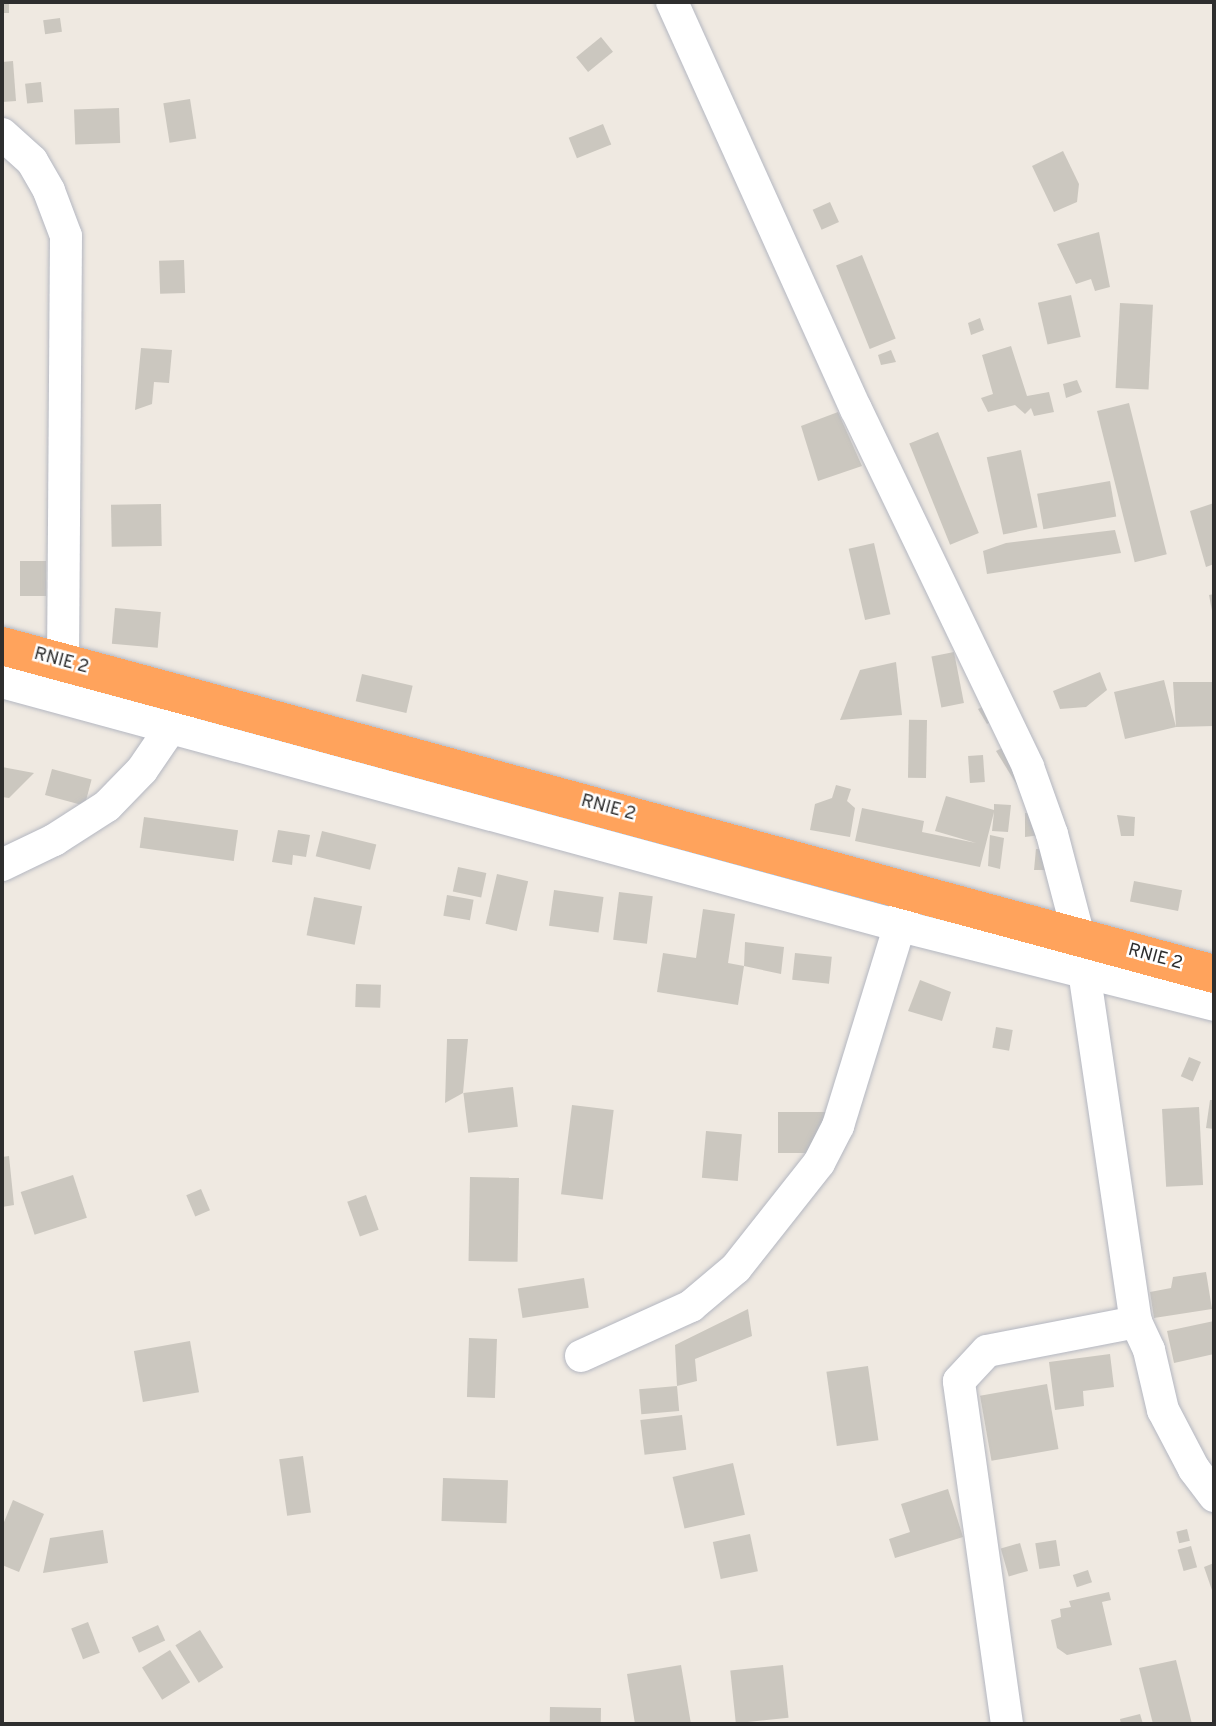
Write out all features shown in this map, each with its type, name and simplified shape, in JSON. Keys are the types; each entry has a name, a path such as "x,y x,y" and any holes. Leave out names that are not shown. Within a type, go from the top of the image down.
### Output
{"highway":[{"name":"RNIE 2","path":"2,646 63,663 181,712 905,909 1081,955 1214,974"}],"street":[{"path":"672,2 856,410 1028,766 1081,955 1136,1322 1149,1350 1163,1410 1194,1469 1214,1496"},
{"path":"2,134 32,161 49,191 66,236 63,663"},
{"path":"2,682 181,712 142,770 107,806 54,840 2,865"},
{"path":"581,1356 691,1306 736,1268 819,1163 838,1126 905,909"},
{"path":"1081,955 1214,1005"},
{"path":"1007,1724 959,1381 987,1351 1136,1322"}],"building":[{"path":"2,2 9,2 9,13 2,13"},
{"path":"60,18 62,32 45,34 43,20"},
{"path":"601,37 613,52 588,72 576,57"},
{"path":"13,61 16,101 2,102 2,62"},
{"path":"41,82 43,102 27,104 25,84"},
{"path":"190,99 196,139 170,143 163,103"},
{"path":"119,108 120,143 75,145 74,110"},
{"path":"603,124 611,144 577,158 569,138"},
{"path":"1063,151 1079,184 1077,202 1054,212 1032,166"},
{"path":"830,202 839,222 822,230 813,210"},
{"path":"1099,232 1110,287 1095,291 1091,279 1076,284 1057,244"},
{"path":"862,255 896,338 870,349 836,265"},
{"path":"184,260 185,293 160,294 159,261"},
{"path":"1071,295 1081,337 1048,345 1038,303"},
{"path":"1120,303 1153,305 1149,390 1116,388"},
{"path":"980,318 984,330 971,335 968,323"},
{"path":"1011,346 1027,396 1049,392 1054,412 1034,416 1031,408 1025,414 1015,405 988,412 981,398 993,394 982,355"},
{"path":"141,348 172,350 169,383 154,382 152,404 135,410"},
{"path":"891,350 896,362 881,365 878,355"},
{"path":"1077,380 1082,392 1066,398 1063,384"},
{"path":"1129,403 1167,554 1135,562 1097,411"},
{"path":"838,412 862,466 818,481 801,426"},
{"path":"938,432 979,533 950,545 909,444"},
{"path":"1021,450 1037,527 1003,535 987,457"},
{"path":"1110,481 1116,516 1043,529 1037,494"},
{"path":"1214,503 1214,564 1206,567 1190,511"},
{"path":"161,504 162,546 112,547 111,505"},
{"path":"1115,530 1121,553 987,574 983,551 1006,543"},
{"path":"874,543 890,614 865,620 849,549"},
{"path":"20,561 46,561 46,596 20,596"},
{"path":"1214,594 1214,616 1213,616 1209,595"},
{"path":"115,608 161,612 158,648 112,644"},
{"path":"954,652 964,703 941,707 931,656"},
{"path":"896,662 902,715 840,720 860,670"},
{"path":"1100,672 1107,690 1086,707 1060,709 1053,691"},
{"path":"362,674 413,686 406,713 356,701"},
{"path":"1164,680 1176,727 1125,739 1114,692"},
{"path":"1173,682 1214,682 1214,726 1176,727"},
{"path":"991,703 997,719 987,724 978,709"},
{"path":"909,720 927,720 926,778 908,778"},
{"path":"1014,742 1025,798 996,751"},
{"path":"983,755 985,782 970,783 968,756"},
{"path":"2,767 34,773 9,798 2,797"},
{"path":"52,769 92,780 85,806 45,795"},
{"path":"836,785 851,789 847,801 855,808 850,837 810,830 815,804 832,798"},
{"path":"946,796 994,810 994,804 1011,805 1008,832 992,831 994,812 980,867 855,841 862,808 924,821 922,832 976,843 935,831"},
{"path":"1042,812 1049,834 1025,837 1025,813"},
{"path":"1117,815 1135,817 1134,836 1121,836"},
{"path":"144,817 238,830 234,861 140,848"},
{"path":"278,830 310,835 306,857 293,855 292,865 272,862"},
{"path":"322,831 376,845 370,870 316,856"},
{"path":"990,835 1004,838 1000,869 988,866"},
{"path":"1036,849 1050,849 1052,870 1034,870"},
{"path":"458,867 486,873 481,897 453,891"},
{"path":"497,874 528,881 517,931 486,924"},
{"path":"1134,881 1182,890 1178,911 1130,902"},
{"path":"554,890 604,897 599,933 549,926"},
{"path":"619,892 653,896 647,944 613,940"},
{"path":"447,895 474,900 470,920 443,916"},
{"path":"314,897 362,906 355,945 307,935"},
{"path":"703,909 735,914 728,963 744,966 738,1005 657,992 663,953 696,958"},
{"path":"745,942 784,947 781,974 744,966"},
{"path":"795,953 832,957 829,984 792,980"},
{"path":"920,980 951,992 942,1021 908,1011"},
{"path":"356,984 381,985 380,1008 355,1007"},
{"path":"996,1027 1013,1030 1009,1051 992,1048"},
{"path":"447,1039 468,1039 463,1093 445,1103"},
{"path":"1189,1057 1201,1062 1193,1081 1181,1076"},
{"path":"513,1087 518,1127 468,1133 463,1093"},
{"path":"1210,1100 1214,1100 1214,1129 1206,1128"},
{"path":"572,1105 614,1110 603,1199 561,1194"},
{"path":"1199,1107 1203,1185 1166,1187 1162,1109"},
{"path":"778,1112 842,1112 842,1153 778,1153"},
{"path":"706,1131 742,1134 738,1181 702,1178"},
{"path":"9,1156 14,1205 2,1207 2,1157"},
{"path":"73,1175 87,1218 35,1235 21,1192"},
{"path":"470,1177 519,1178 518,1262 469,1261"},
{"path":"201,1189 210,1210 195,1216 186,1195"},
{"path":"366,1195 379,1230 360,1237 347,1202"},
{"path":"1206,1272 1212,1309 1154,1318 1150,1292 1171,1288 1173,1277"},
{"path":"584,1278 589,1308 523,1318 518,1288"},
{"path":"748,1309 752,1336 695,1359 697,1381 677,1386 675,1345"},
{"path":"1214,1321 1214,1354 1174,1363 1167,1331"},
{"path":"469,1338 497,1339 495,1398 467,1397"},
{"path":"190,1341 199,1392 143,1402 134,1351"},
{"path":"1110,1354 1114,1387 1083,1391 1084,1406 1055,1410 1049,1362"},
{"path":"868,1366 878,1440 837,1446 826,1372"},
{"path":"1047,1384 1058,1449 991,1461 980,1396"},
{"path":"677,1386 679,1411 641,1414 639,1389"},
{"path":"682,1415 686,1450 645,1455 640,1420"},
{"path":"303,1456 311,1512 287,1516 279,1459"},
{"path":"733,1463 745,1515 685,1529 673,1477"},
{"path":"443,1478 508,1480 506,1523 441,1521"},
{"path":"948,1489 963,1537 895,1558 889,1539 910,1532 901,1504"},
{"path":"13,1500 44,1514 19,1572 2,1565 2,1527"},
{"path":"1187,1529 1190,1541 1179,1543 1176,1532"},
{"path":"103,1530 108,1563 43,1573 50,1538"},
{"path":"750,1534 758,1571 721,1579 713,1542"},
{"path":"1056,1540 1060,1566 1039,1569 1035,1543"},
{"path":"1020,1543 1028,1571 1009,1576 1001,1549"},
{"path":"1191,1546 1197,1567 1184,1571 1178,1550"},
{"path":"1214,1563 1214,1596 1204,1567"},
{"path":"1088,1570 1092,1582 1077,1587 1073,1575"},
{"path":"1109,1592 1111,1600 1102,1602 1112,1645 1067,1655 1057,1648 1051,1620 1061,1617 1060,1609 1071,1607 1069,1601"},
{"path":"88,1622 100,1653 83,1659 71,1628"},
{"path":"158,1625 165,1640 139,1653 132,1637"},
{"path":"200,1630 223,1667 199,1683 175,1645"},
{"path":"170,1650 190,1682 162,1700 142,1667"},
{"path":"1176,1660 1192,1724 1153,1724 1139,1668"},
{"path":"681,1665 691,1724 635,1724 627,1674"},
{"path":"783,1665 789,1718 736,1723 730,1671"},
{"path":"550,1707 601,1708 601,1724 550,1724"},
{"path":"1140,1714 1143,1724 1121,1724 1120,1719"}]}
